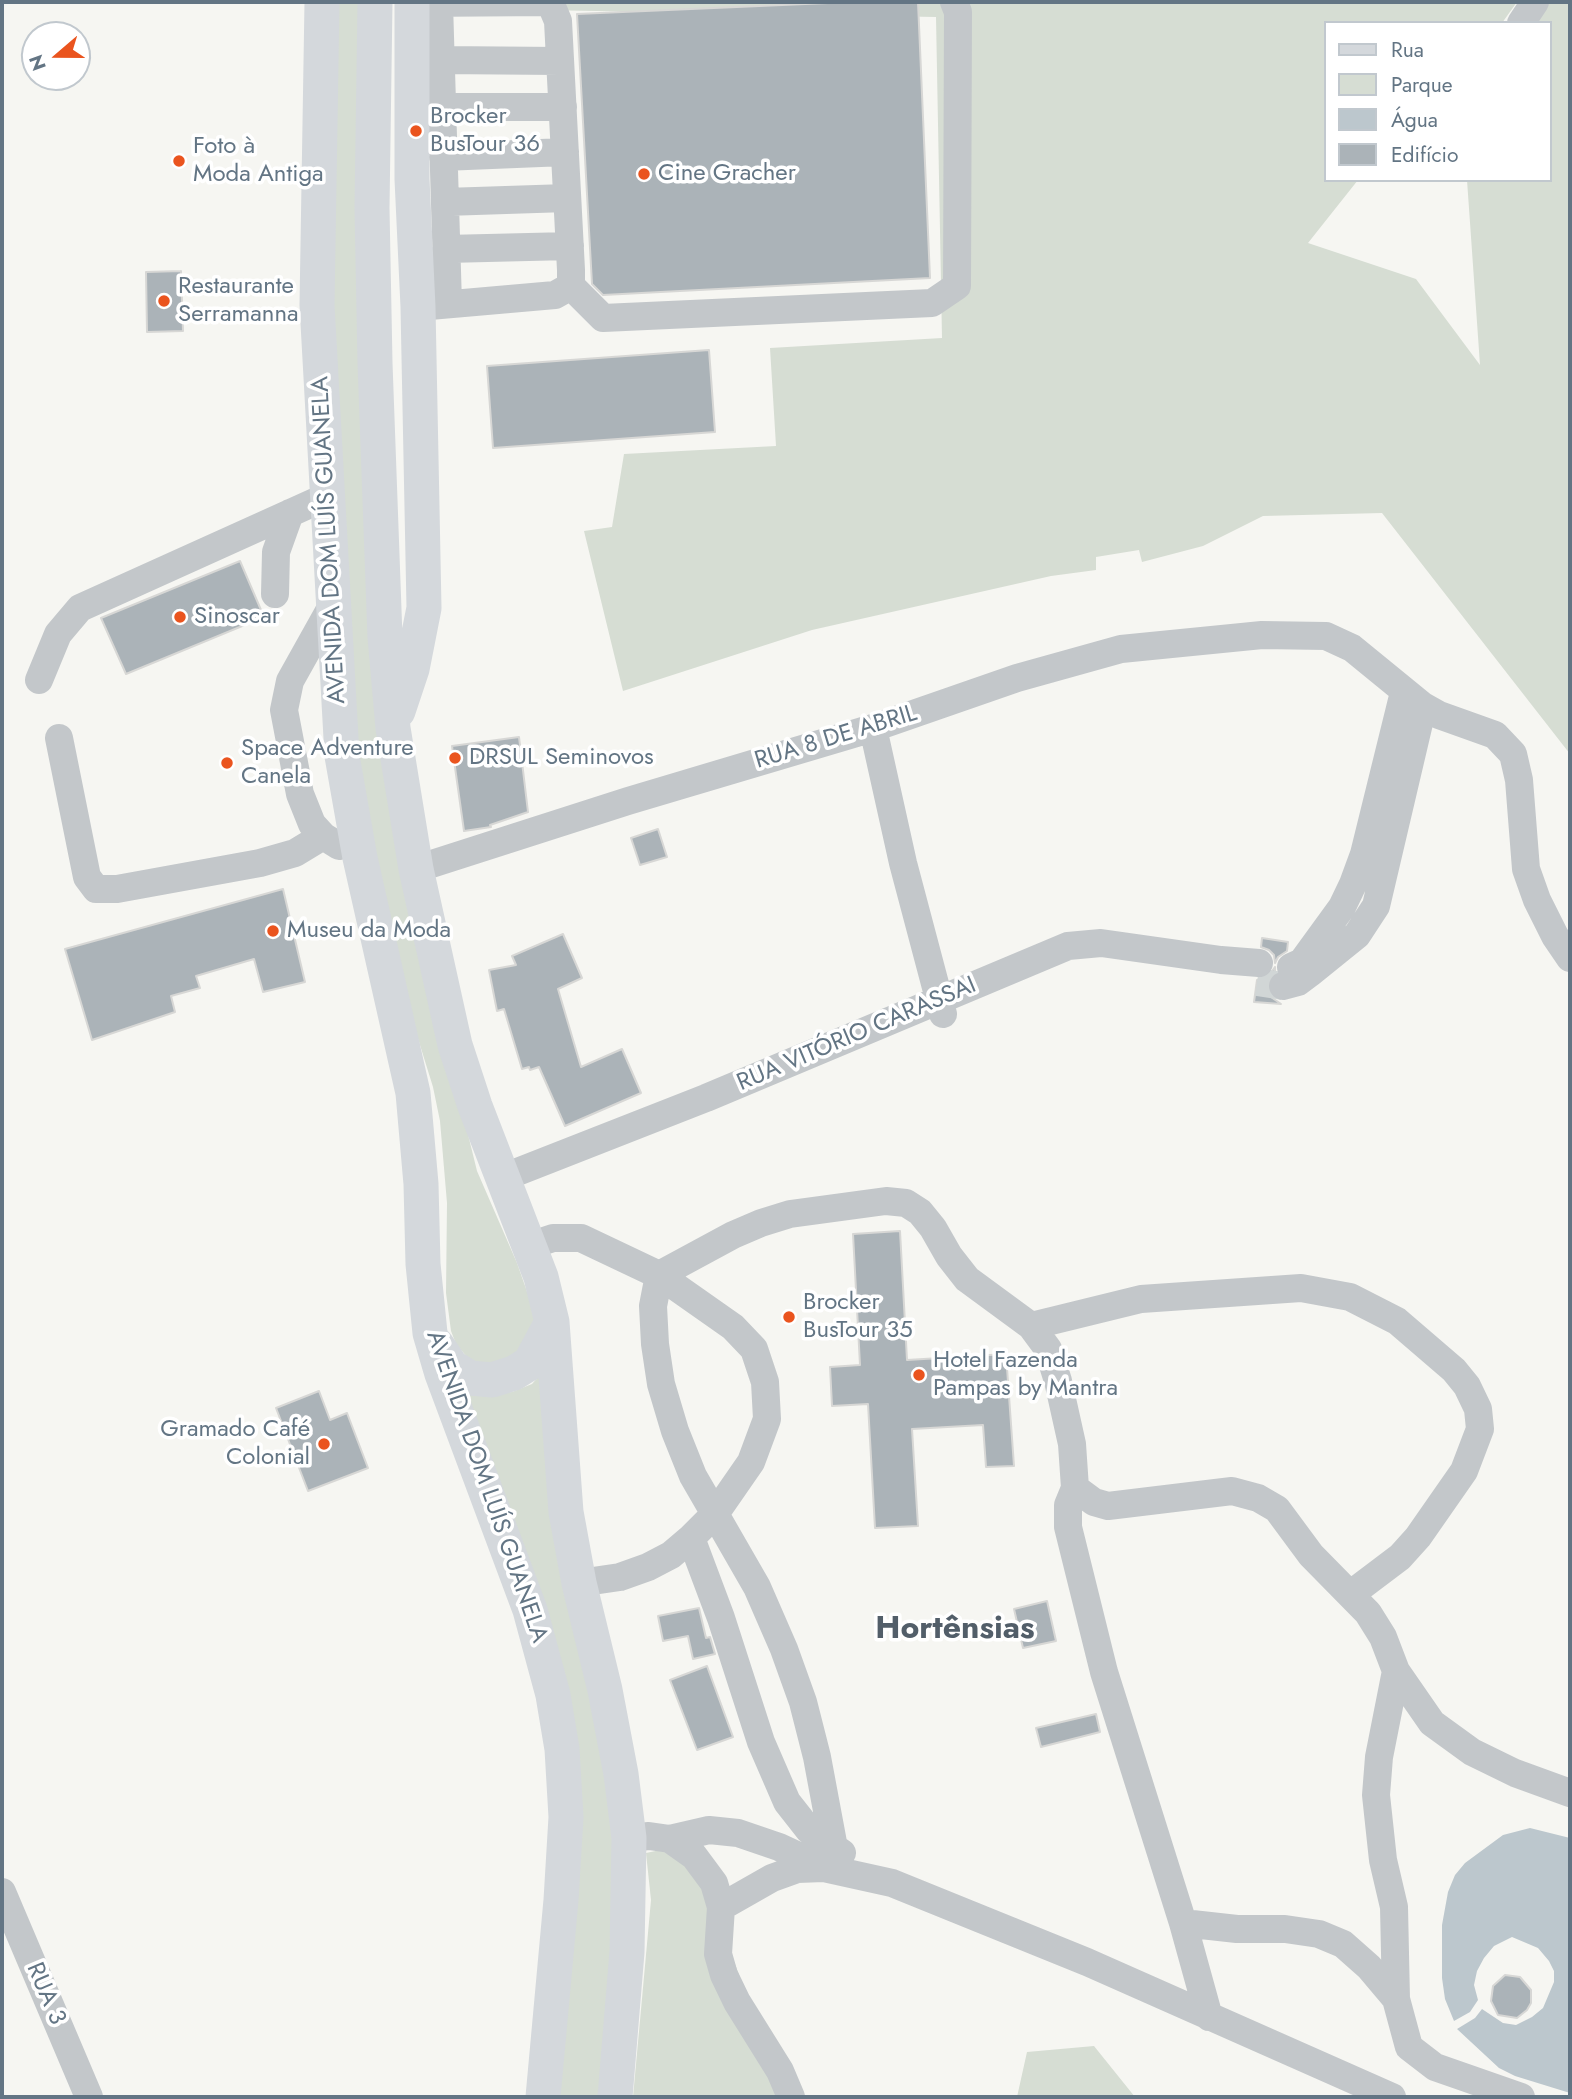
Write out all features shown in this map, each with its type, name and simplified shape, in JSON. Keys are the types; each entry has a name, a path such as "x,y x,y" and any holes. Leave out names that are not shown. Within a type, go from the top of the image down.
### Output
{"main road":[{"name":"AVENIDA DOM LUÍS GUANELA","path":"322,2 317,305 342,756 360,858 414,1093 423,1264 430,1333 442,1374 530,1610 553,1695 562,1748 566,1817 561,1900 542,2097"},
{"name":"AVENIDA DOM LUÍS GUANELA","path":"375,2 375,363 385,637 393,727 416,869 461,1064 541,1277 552,1322 564,1491 579,1583 605,1690 621,1774 629,1838 627,1952 615,2097"},
{"path":"393,727 412,669 424,608 433,306 412,179 421,3"},
{"path":"375,363 433,306"},
{"path":"430,1333 452,1367 470,1378 492,1380 514,1373 530,1363 552,1322"}],"street":[{"path":"571,286 555,295 433,306 446,249 442,107 440,60 421,3 553,2 558,21 571,286 603,318 932,303 957,286 958,12 954,2"},
{"path":"1522,21 1535,2"},
{"path":"440,60 560,61"},
{"path":"442,107 563,107"},
{"path":"443,157 565,152"},
{"path":"445,202 568,198"},
{"path":"446,249 570,246"},
{"path":"39,680 58,634 80,608 327,496"},
{"path":"275,594 276,552 290,513"},
{"path":"333,604 290,681 284,710 300,794 312,824 323,836 360,858"},
{"name":"RUA 8 DE ABRIL","path":"416,869 628,801 873,728 1017,678 1121,649 1262,635 1326,636 1352,648 1414,699 1440,715 1495,735 1513,754 1519,780 1526,869 1537,900 1555,936 1570,958"},
{"path":"1271,974 1302,962 1342,907 1364,854 1414,699"},
{"path":"1271,974 1298,982 1357,934 1376,906 1414,699"},
{"path":"873,728 940,1008"},
{"path":"59,738 87,877 96,890 117,889 260,863 295,853 323,836"},
{"path":"1353,884 1381,890"},
{"name":"RUA VITÓRIO CARASSAI","path":"505,1186 715,1111 940,1008 1068,964 1108,960 1271,974"},
{"path":"659,1275 761,1223 790,1214 886,1201 906,1203 920,1212 933,1228 967,1279 1031,1326 1048,1349 1059,1381 1072,1444 1075,1488 1068,1505 1068,1527 1104,1672 1183,1923 1209,2017"},
{"path":"529,1246 553,1238 581,1238 659,1275 733,1327 754,1349 765,1382 767,1419 751,1462 715,1514 671,1555 648,1567 620,1577 579,1583"},
{"path":"659,1275 653,1306 655,1344 661,1384 674,1431 693,1476 757,1587 784,1649 803,1702 817,1757 829,1858"},
{"path":"1031,1326 1141,1299 1301,1288 1350,1297 1397,1321 1454,1370 1467,1387 1478,1409 1480,1429 1464,1471 1418,1537 1399,1557 1351,1594"},
{"path":"1075,1488 1094,1502 1108,1506 1232,1492 1258,1498 1277,1509 1311,1555 1368,1613 1383,1637 1396,1671 1432,1723 1472,1752 1515,1773 1570,1793"},
{"path":"691,1538 721,1618 761,1742 787,1802 829,1858"},
{"path":"1396,1671 1379,1757 1376,1796 1383,1860 1394,1908 1396,1998 1409,2047 1434,2067 1521,2097"},
{"path":"629,1838 649,1836 670,1839 709,1830 738,1833 779,1847 829,1858 1087,1962 1392,2097"},
{"path":"670,1839 694,1856 714,1883 722,1907 718,1954 724,1975 737,2002 780,2071 791,2097"},
{"path":"722,1907 772,1878 829,1858"},
{"name":"RUA 3","path":"2,1892 89,2097"},
{"path":"1183,1923 1237,1929 1286,1928 1319,1934 1343,1944 1369,1967 1396,1998"}],"green space":[{"path":"335,2 358,2 360,222 423,952 477,1171 517,1263 536,1323 533,1336 505,1363 478,1364 467,1357 456,1344 451,1331 446,1293 447,1203 440,1121 433,1087 397,971 358,766 331,309"},
{"path":"426,2 1517,2 1503,21 1324,21 1324,182 1356,182 1308,243 1416,279 1480,365 1467,182 1551,182 1551,21 1531,21 1544,2 1570,2 1570,754 1382,513 1263,516 1203,546 1142,562 1139,550 1096,557 1096,570 1051,576 812,630 623,691 584,531 612,527 624,454 776,446 770,348 942,338 936,17 427,8"},
{"path":"547,1367 616,1835 604,2097 556,2097 580,1830 463,1386 490,1394 512,1392 532,1384"},
{"path":"665,1849 681,1860 710,1896 784,2097 633,2097 651,1900 646,1853"},
{"path":"1094,2046 1135,2097 1017,2097 1027,2052"}],"water":[{"path":"1530,1828 1570,1838 1570,2093 1515,2076 1499,2068 1457,2029 1475,2018 1482,2009 1503,2023 1516,2025 1543,2008 1554,1982 1554,1971 1538,1948 1512,1937 1494,1946 1477,1971 1474,1985 1478,2000 1470,2012 1454,2021 1445,1999 1442,1978 1442,1925 1448,1892 1455,1875 1465,1863 1503,1835"}],"building":[{"path":"851,2 918,2 930,278 603,295 592,284 577,14"},
{"name":"Restaurante Serramanna","path":"181,271 183,331 147,332 146,272"},
{"path":"709,350 715,432 493,448 487,366"},
{"path":"240,561 264,617 126,674 101,618"},
{"path":"519,737 528,812 490,825 491,827 464,831 452,746"},
{"path":"658,829 667,857 640,865 631,838"},
{"path":"283,889 305,982 263,992 254,959 196,976 200,988 171,996 175,1012 92,1040 65,949"},
{"path":"563,934 582,978 558,989 581,1067 622,1049 641,1093 565,1126 539,1067 522,1069 504,1009 497,1011 489,970 516,965 512,956"},
{"path":"1262,938 1288,942 1287,951 1278,957 1275,963 1274,955 1261,947"},
{"path":"1275,967 1275,972 1267,981 1267,990 1271,997 1281,1004 1254,1002 1257,980 1267,978"},
{"name":"Hotel Fazenda Pampas by Mantra","path":"900,1231 907,1360 1006,1354 1014,1466 986,1467 983,1425 912,1429 918,1526 875,1528 868,1404 832,1406 830,1367 860,1365 853,1234"},
{"name":"Gramado Café Colonial","path":"319,1391 330,1420 347,1413 368,1468 308,1491 276,1408"},
{"path":"1047,1601 1056,1641 1023,1648 1014,1609"},
{"path":"699,1608 706,1638 710,1637 715,1654 693,1659 688,1636 663,1641 658,1616"},
{"path":"707,1666 733,1737 697,1750 670,1680"},
{"path":"1096,1714 1100,1732 1041,1747 1036,1728"},
{"path":"1505,1975 1520,1977 1531,1990 1531,2003 1517,2018 1498,2015 1491,2001 1493,1986"}],"tunnel":[{"path":"1257,982 1283,986"}],"place":[{"name":"Brocker BusTour 36","path":"416,131"},
{"name":"Foto à Moda Antiga","path":"179,161"},
{"name":"Cine Gracher","path":"644,174"},
{"name":"Restaurante Serramanna","path":"164,301"},
{"name":"Sinoscar","path":"180,617"},
{"name":"DRSUL Seminovos","path":"455,758"},
{"name":"Space Adventure Canela","path":"227,763"},
{"name":"Museu da Moda","path":"273,931"},
{"name":"Brocker BusTour 35","path":"789,1317"},
{"name":"Hotel Fazenda Pampas by Mantra","path":"919,1375"},
{"name":"Gramado Café Colonial","path":"324,1444"}],"district":[{"name":"Hortênsias","path":"955,1630"}]}
